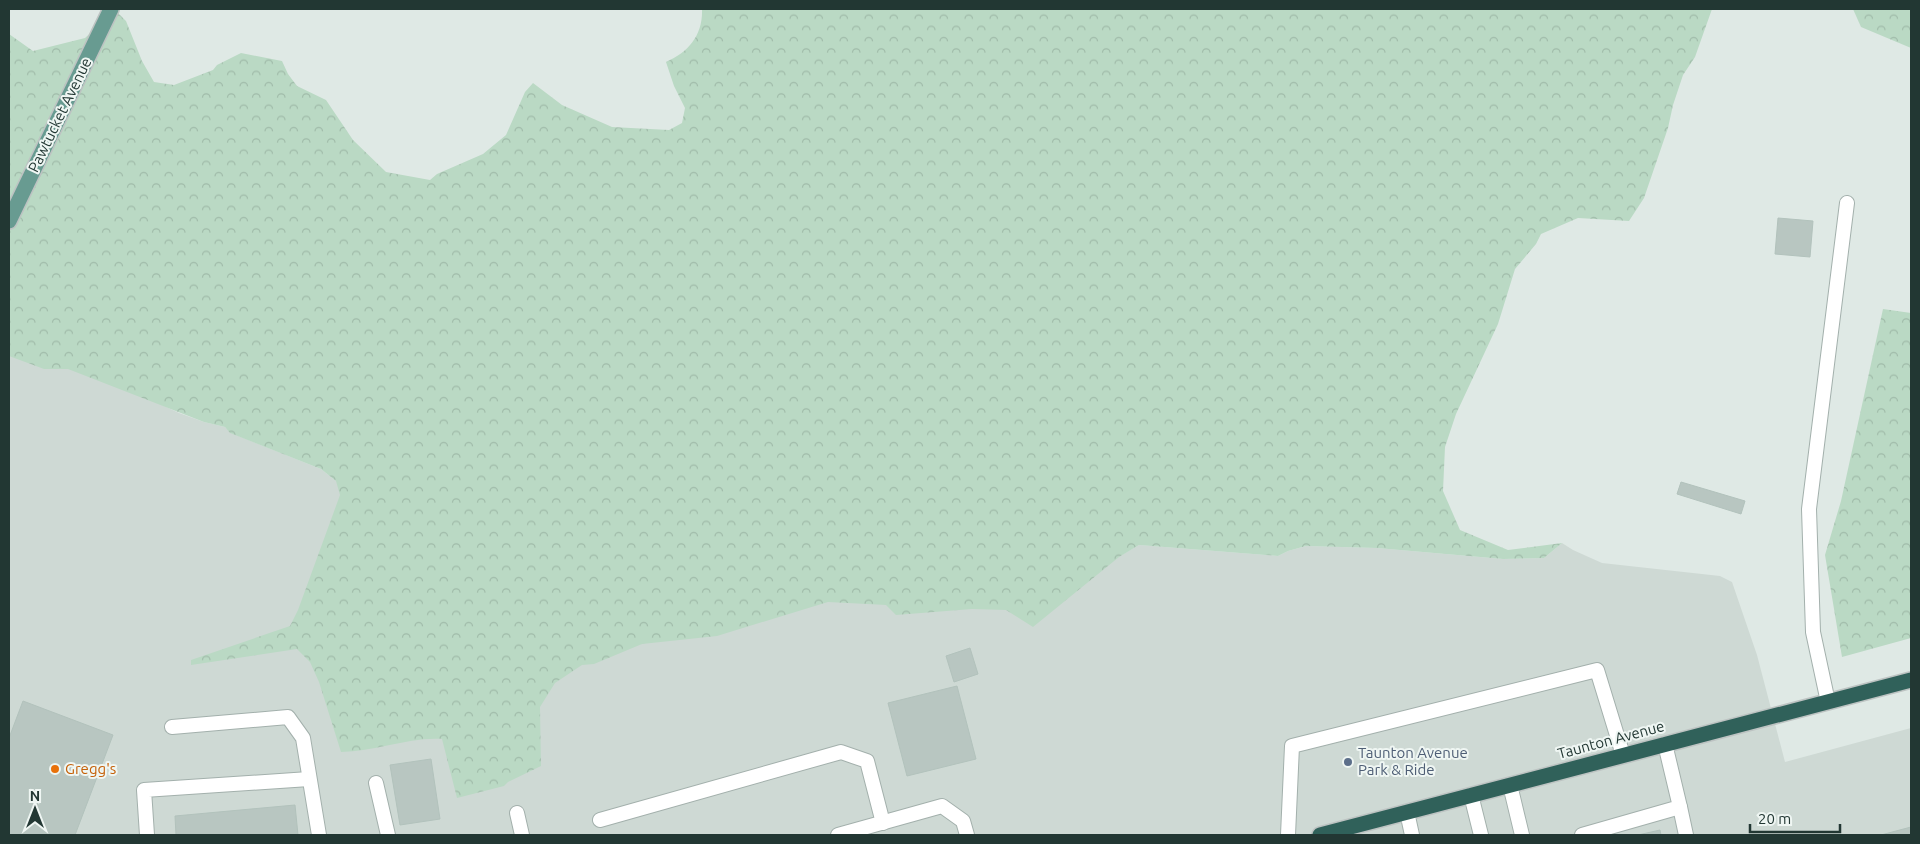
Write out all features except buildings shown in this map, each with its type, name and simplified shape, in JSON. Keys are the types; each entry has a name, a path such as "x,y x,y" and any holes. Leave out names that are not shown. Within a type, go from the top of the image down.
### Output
{"highway":[{"name":"Taunton Avenue","path":"1320,835 1346,832 1407,812 1911,680"}],"main road":[{"name":"Pawtucket Avenue","path":"9,221 111,9"}],"lane":[{"path":"1828,702 1813,632 1809,509 1847,202"},
{"path":"1288,835 1292,746 1598,670 1623,755"},
{"path":"172,727 288,717 303,738 319,835"},
{"path":"1665,744 1686,835"},
{"path":"600,820 841,752 867,761 883,823"},
{"path":"148,835 144,790 309,779"},
{"path":"376,784 388,835"},
{"path":"1510,786 1522,835"},
{"path":"1470,796 1481,835"},
{"path":"838,835 942,806 963,821 967,835"},
{"path":"1582,835 1680,807"},
{"path":"1407,812 1412,835"},
{"path":"517,813 522,835"}],"shaded area":[{"path":"9,333 179,413 225,427 231,433 321,469 336,481 1120,556 1139,545 1278,556 1306,546 1377,548 1503,559 1544,558 1562,543 1602,563 1720,576 1732,582 1757,655 1785,762 1911,728 1911,835 9,835"}],"green space":[{"path":"116,9 126,21 142,61 154,82 174,85 213,70 217,65 241,53 282,61 288,74 297,86 326,100 353,140 386,172 430,180 437,174 483,154 506,135 525,92 533,83 562,105 612,127 669,130 682,123 685,108 674,86 666,62 688,48 693,41 700,27 702,9 1712,9 1695,57 1683,75 1668,128 1644,198 1629,221 1578,218 1541,234 1536,244 1515,269 1498,324 1456,414 1445,447 1443,491 1460,530 1508,550 1562,543 1544,558 1503,559 1377,548 1306,546 1278,556 1139,545 1119,557 1033,627 1006,610 972,609 896,615 886,605 828,602 717,636 642,644 594,664 582,665 555,683 540,707 541,766 508,782 504,786 457,798 442,739 417,740 366,750 341,752 319,682 310,662 297,649 191,665 191,660 290,626 298,610 340,495 336,481 321,469 230,433 225,427 204,422 68,369 44,369 9,356 9,34 33,51 85,38"},
{"path":"1853,9 1911,9 1911,48 1861,27"},
{"path":"1883,309 1911,313 1911,638 1842,657 1825,555 1841,501"}],"place":[{"name":"Taunton Avenue Park & Ride","path":"1348,762"},
{"name":"Gregg's","path":"55,769"}]}
